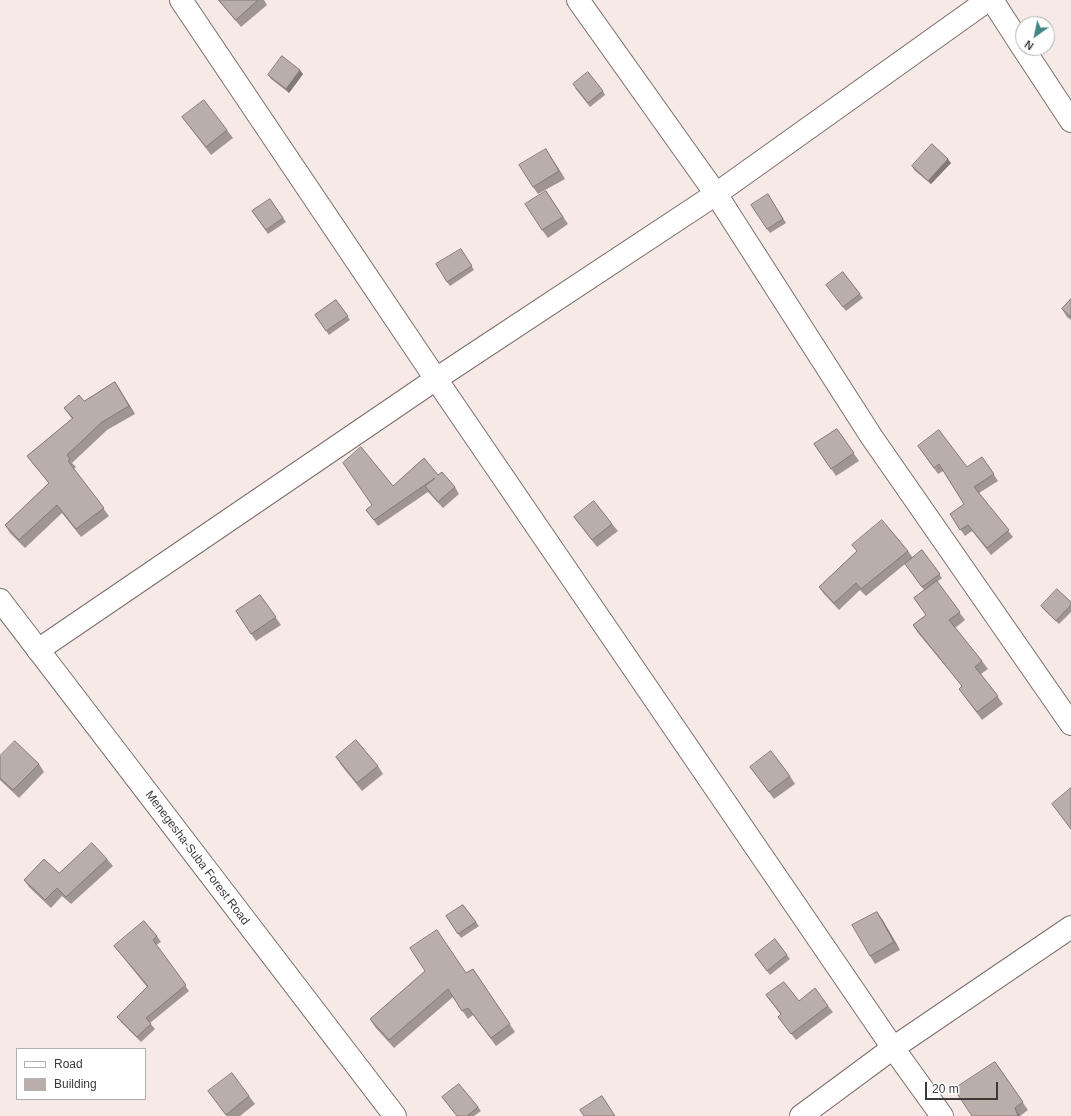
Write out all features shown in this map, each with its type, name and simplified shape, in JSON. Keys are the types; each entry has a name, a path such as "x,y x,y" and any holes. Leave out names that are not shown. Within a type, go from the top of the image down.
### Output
{"street":[{"path":"181,0 436,379 893,1048 942,1116"},
{"path":"578,0 716,194 872,436 1071,724"},
{"path":"38,650 436,379 716,194 988,0"},
{"path":"992,0 1015,36"},
{"path":"1028,56 1071,121"},
{"name":"Menegesha-Suba Forest Road","path":"0,600 394,1116"},
{"path":"801,1116 893,1048 1071,926"}],"building":[{"path":"219,0 258,0 236,20"},
{"path":"282,56 300,70 286,89 268,75"},
{"path":"588,72 603,91 588,103 573,84"},
{"path":"204,100 227,130 206,147 182,117"},
{"path":"932,144 948,159 928,181 912,166"},
{"path":"546,149 559,171 533,187 519,165"},
{"path":"546,191 563,217 542,230 525,204"},
{"path":"768,194 783,219 767,229 751,205"},
{"path":"270,199 283,218 266,230 252,211"},
{"path":"461,249 472,266 447,282 436,264"},
{"path":"843,272 860,294 843,307 826,285"},
{"path":"1071,299 1071,317 1062,309"},
{"path":"336,300 348,316 326,331 315,315"},
{"path":"115,382 129,406 102,422 67,455 70,459 68,461 104,508 76,529 57,505 19,540 5,525 49,483 27,456 73,418 64,408 79,395 84,401"},
{"path":"837,429 854,453 831,469 814,444"},
{"path":"939,430 967,467 982,457 994,474 974,487 1009,530 987,548 968,525 960,530 950,514 964,504 939,464 934,468 918,446"},
{"path":"361,447 393,486 424,458 438,475 442,472 455,487 438,502 425,486 435,478 374,520 366,510 372,505 343,463"},
{"path":"594,501 612,524 592,540 574,517"},
{"path":"882,520 908,551 861,589 856,583 834,603 819,587 857,551 852,545"},
{"path":"922,550 940,574 922,587 905,564"},
{"path":"937,581 960,612 949,620 982,661 975,667 998,696 977,712 959,689 962,686 913,625 926,615 914,598"},
{"path":"1057,589 1071,602 1071,605 1056,621 1041,606"},
{"path":"260,595 276,617 251,634 236,611"},
{"path":"356,740 378,766 357,783 336,757"},
{"path":"15,741 39,764 13,790 0,778 0,756"},
{"path":"771,751 790,776 769,792 750,767"},
{"path":"1071,788 1071,829 1052,804"},
{"path":"92,843 107,859 66,897 57,888 45,900 24,880 44,859 59,873"},
{"path":"463,905 476,922 458,934 446,916"},
{"path":"877,912 894,942 870,956 852,925"},
{"path":"144,921 157,936 153,940 186,985 146,1018 151,1024 137,1037 117,1017 148,986 114,946"},
{"path":"437,930 466,973 473,969 510,1024 491,1038 468,1008 462,1011 448,989 389,1040 370,1019 425,971 410,948"},
{"path":"775,939 787,955 767,971 755,955"},
{"path":"784,982 799,1001 815,988 828,1006 791,1034 778,1017 781,1014 766,995"},
{"path":"995,1062 1023,1102 1015,1108 1018,1116 972,1116 954,1089"},
{"path":"232,1073 249,1096 226,1115 208,1091"},
{"path":"459,1084 478,1107 467,1116 457,1116 442,1097"},
{"path":"602,1096 615,1116 584,1116 580,1110"}]}
